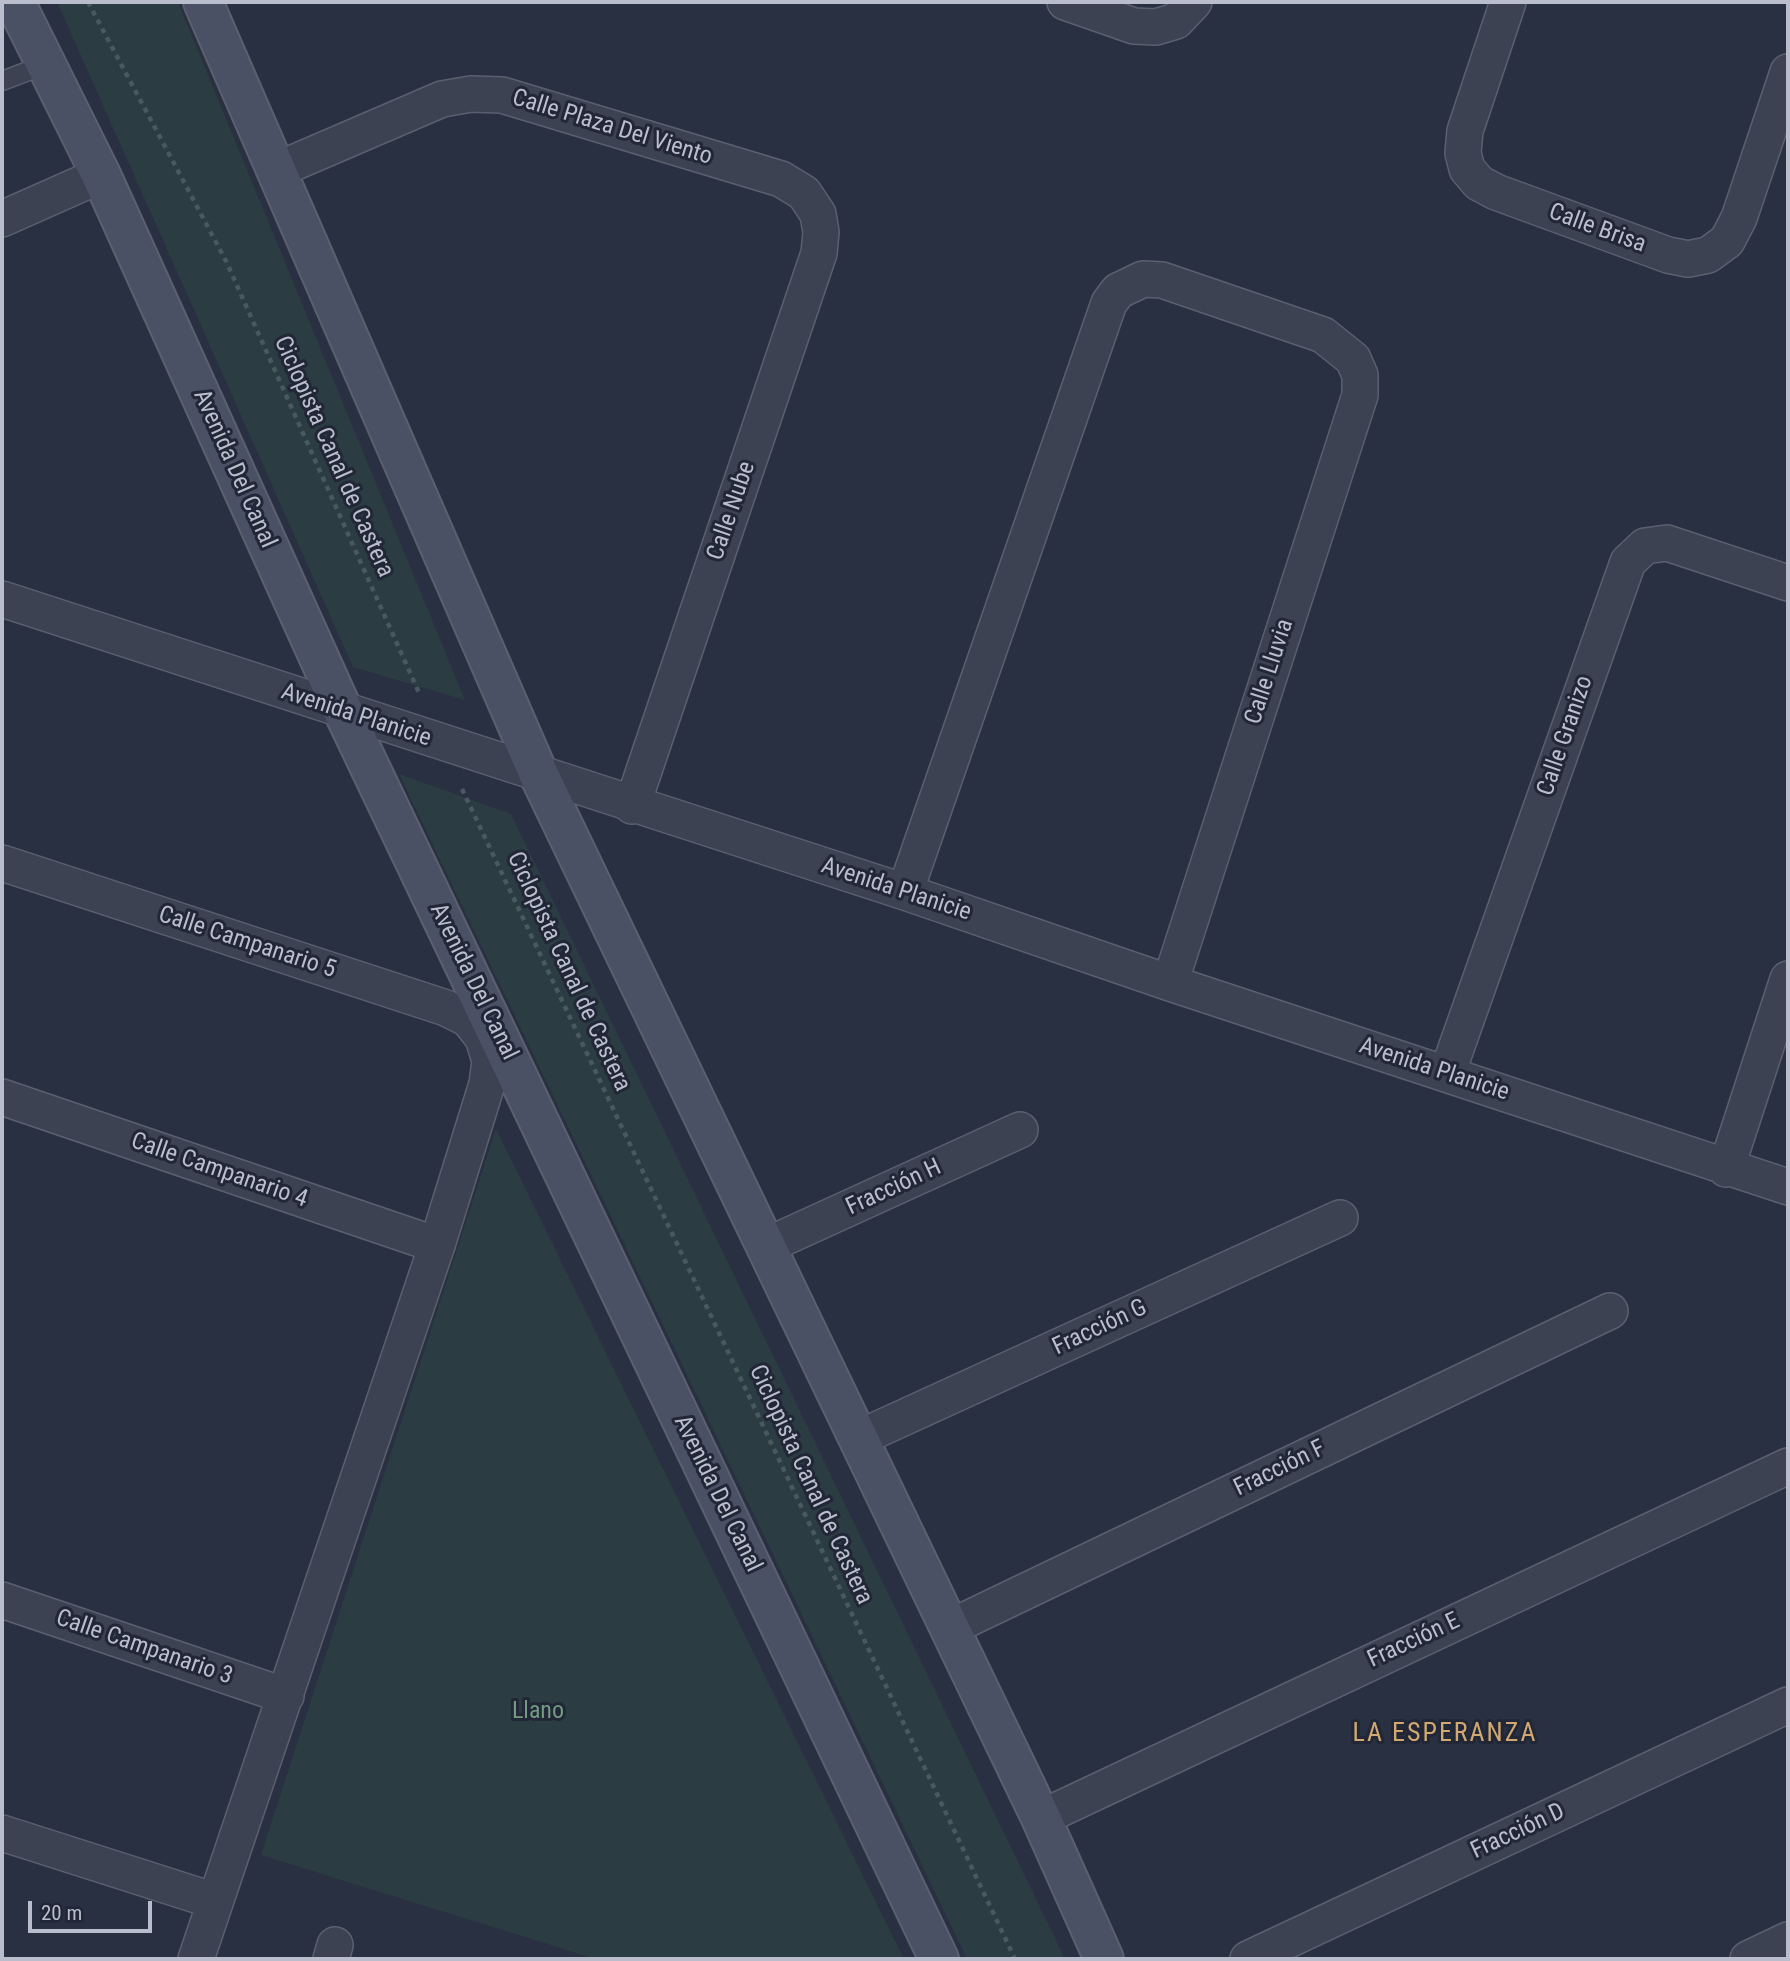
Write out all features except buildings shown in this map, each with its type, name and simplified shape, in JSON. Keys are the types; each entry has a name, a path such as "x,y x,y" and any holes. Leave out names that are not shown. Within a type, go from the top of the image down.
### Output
{"main road":[{"name":"Avenida Del Canal","path":"15,2 101,175 344,713 939,1959"},
{"path":"203,2 539,775 768,1245 1041,1818 1104,1959"}],"street":[{"path":"1065,2 1134,26 1156,27 1176,21 1194,2"},
{"name":"Calle Brisa","path":"1508,2 1465,131 1463,153 1467,169 1479,183 1496,192 1668,255 1688,259 1708,255 1727,241 1740,218 1788,72"},
{"name":"Calle Plaza Del Viento","path":"277,170 442,99 471,94 502,95 781,180 804,193 818,214"},
{"path":"2,219 101,175"},
{"name":"Calle Nube","path":"632,806 819,253 821,232 818,214"},
{"name":"Calle Lluvia","path":"905,892 1109,303 1118,291 1143,279 1175,284 1323,335 1341,346 1353,359 1360,375 1360,394 1170,983"},
{"name":"Calle Granizo","path":"1447,1074 1628,562 1645,546 1668,543 1788,583"},
{"name":"Avenida Planicie","path":"2,599 344,713 905,892 1788,1188"},
{"name":"Calle Campanario 5","path":"2,863 446,1008 468,1019 483,1038 490,1061 487,1084 437,1245"},
{"path":"1726,1168 1788,979"},
{"name":"Calle Campanario 4","path":"2,1097 437,1245"},
{"name":"Fracción H","path":"768,1245 1020,1130"},
{"name":"Fracción G","path":"859,1438 1340,1218"},
{"path":"196,1959 437,1245"},
{"name":"Fracción F","path":"949,1628 1610,1311"},
{"name":"Fracción E","path":"1041,1818 1788,1466"},
{"name":"Calle Campanario 3","path":"2,1600 286,1696"},
{"name":"Fracción D","path":"1248,1959 1788,1705"},
{"path":"2,1833 215,1901"},
{"path":"1748,1959 1788,1940"}],"lane":[{"path":"2,81 44,65"}],"path":[{"name":"Ciclopista Canal de Castera","path":"88,2 226,261 443,744 1015,1959"}],"green space":[{"path":"57,2 178,2 465,700 353,667"},
{"path":"399,774 511,814 1065,1959 967,1959"},
{"name":"Llano","path":"496,1129 904,1959 596,1959 261,1855"}],"district":[{"name":"LA ESPERANZA","path":"1445,1734"}]}
